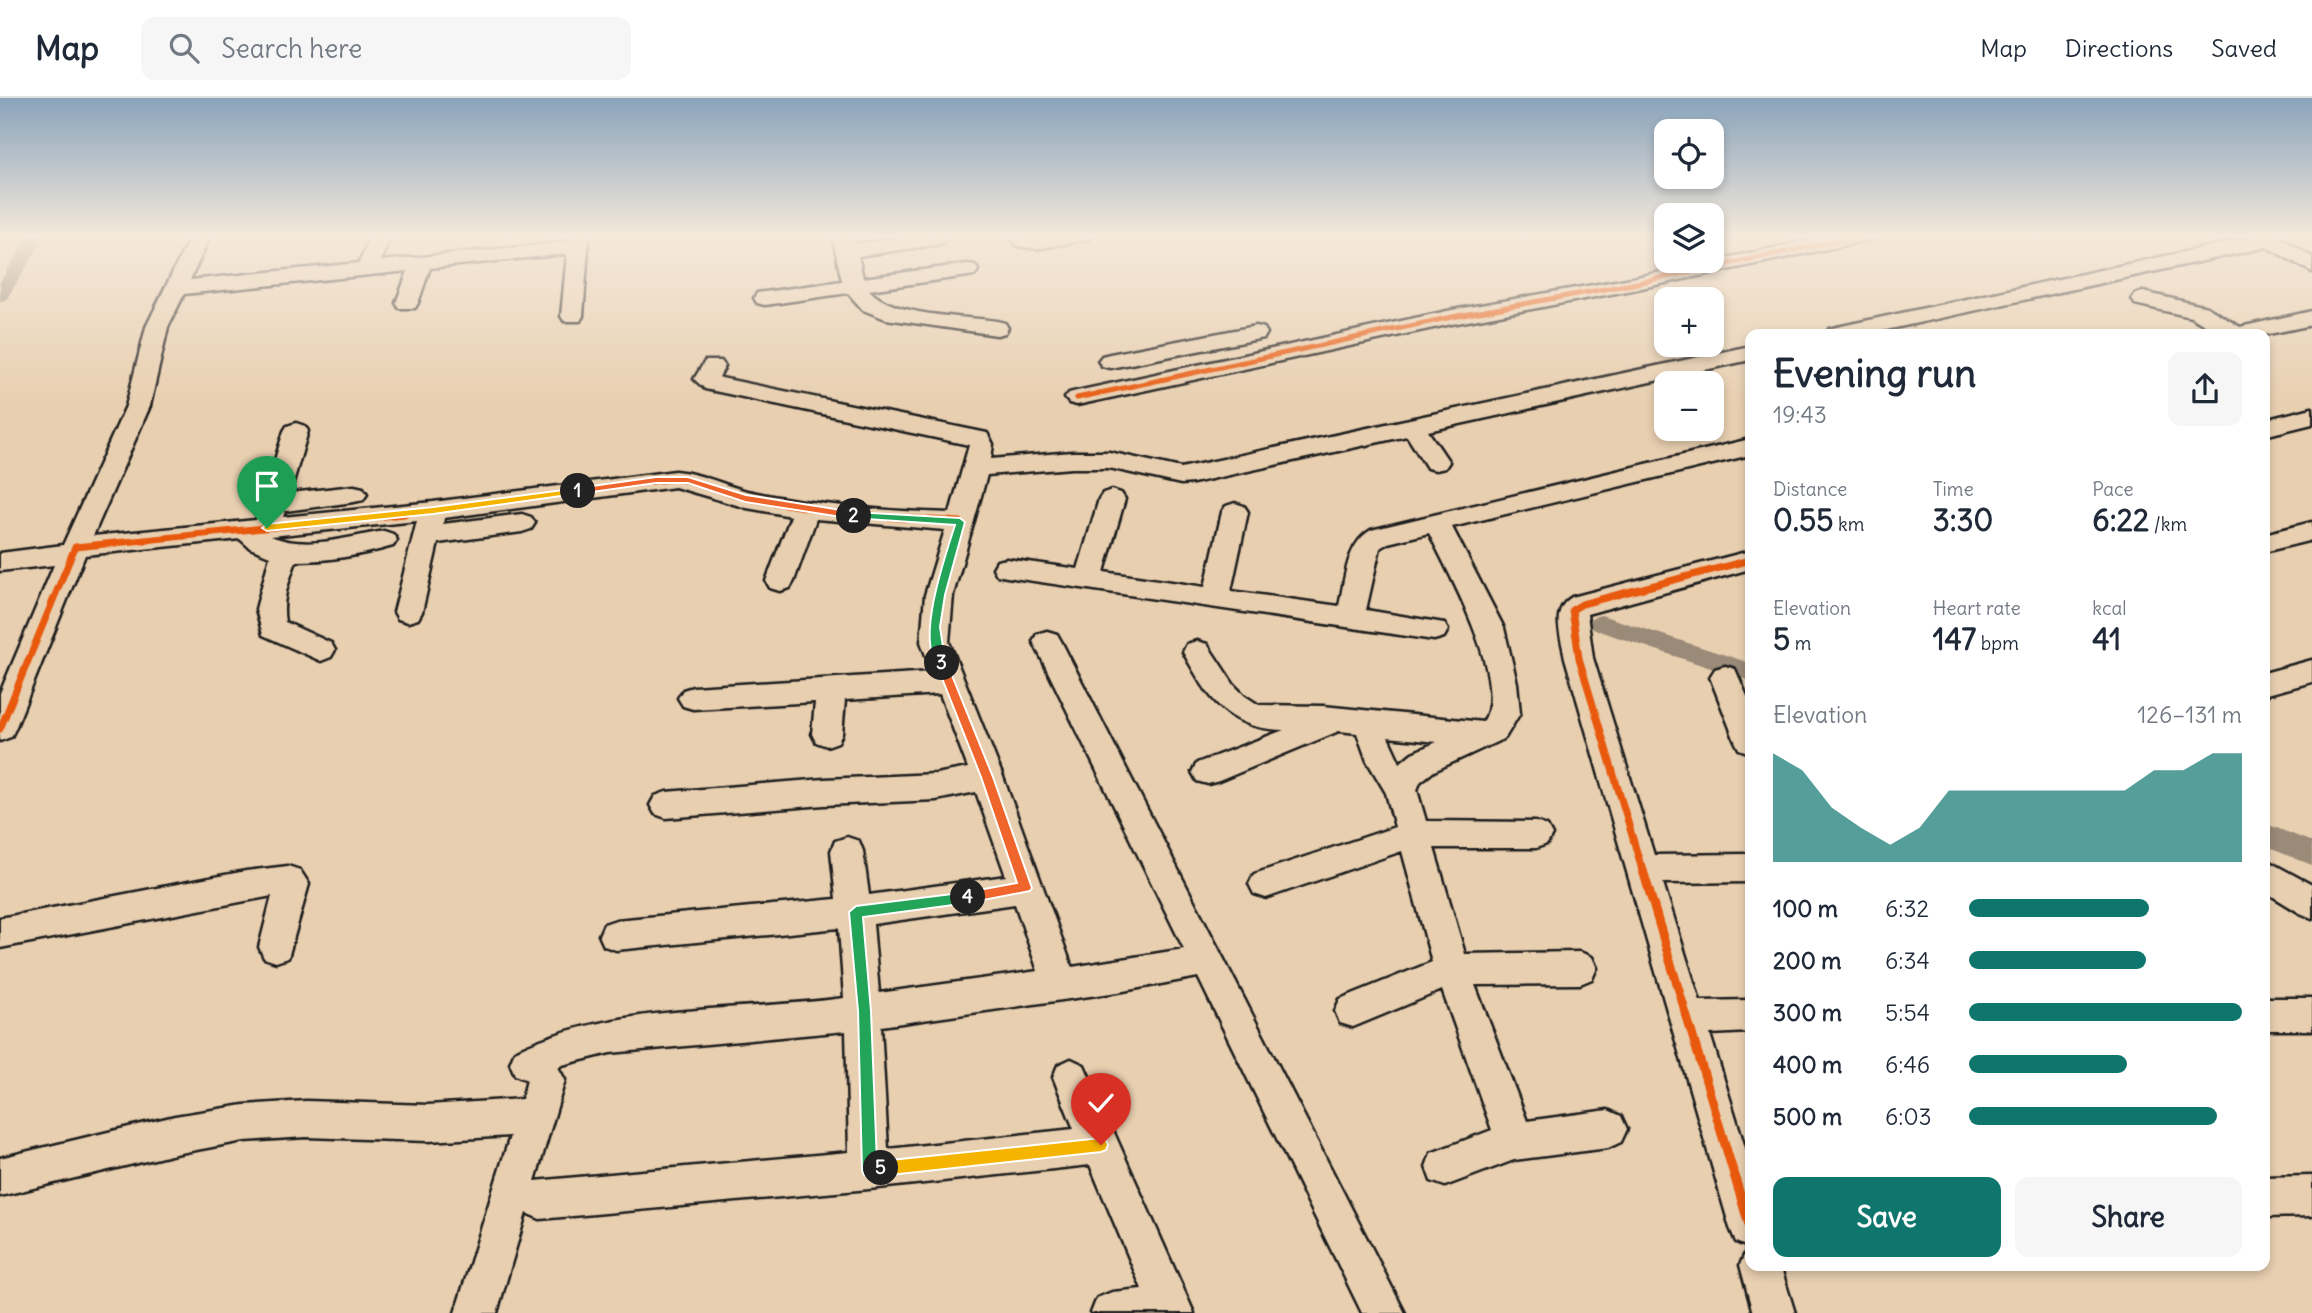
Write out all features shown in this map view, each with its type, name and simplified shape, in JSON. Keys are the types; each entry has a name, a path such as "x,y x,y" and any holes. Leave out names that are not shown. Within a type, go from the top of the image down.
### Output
{"street":[{"path":"2,719 138,406 157,327 173,292"},
{"path":"407,303 411,292"},
{"path":"572,316 574,292"},
{"path":"765,298 812,292"},
{"path":"859,292 871,305 894,314 997,328"},
{"path":"1077,398 1271,355 1584,292"},
{"path":"1859,329 2026,292"},
{"path":"2143,299 2199,312 2229,329"},
{"path":"2261,329 2312,318"},
{"path":"1110,361 1251,326 1271,355"},
{"path":"976,468 1072,460 1109,460 1181,476 1193,475 1745,354"},
{"path":"713,366 706,379 713,384 978,439 981,446 976,468 939,595 935,642 987,777 1059,983"},
{"path":"2270,426 2312,416"},
{"path":"1413,426 1436,462"},
{"path":"296,431 255,541 285,552 384,540"},
{"path":"1350,618 1370,542 1380,536 1745,448"},
{"path":"430,523 675,480 688,480 745,498 807,509 865,517 960,522"},
{"path":"0,562 262,520 354,494"},
{"path":"1088,579 1112,499"},
{"path":"780,581 807,509"},
{"path":"1216,597 1235,512"},
{"path":"262,520 522,523"},
{"path":"408,612 430,523"},
{"path":"1401,790 1408,774 1423,762 1494,730 1503,720 1505,713 1502,683 1490,628 1436,523"},
{"path":"2270,542 2312,531"},
{"path":"285,552 270,601 269,617 273,628 321,650"},
{"path":"1745,561 1582,604 1572,610 1579,658 1745,1206"},
{"path":"1007,568 1434,630"},
{"path":"1047,641 1384,1313"},
{"path":"1197,652 1220,692 1246,713 1274,719 1334,719 1481,735"},
{"path":"2270,682 2312,671"},
{"path":"1725,677 1745,728"},
{"path":"693,698 949,682"},
{"path":"827,734 831,689"},
{"path":"1208,772 1320,728 1334,719"},
{"path":"1368,722 1382,761 1401,790 1452,970 1514,1141"},
{"path":"666,805 824,792 936,787 987,777"},
{"path":"1266,884 1413,834 1536,835"},
{"path":"847,851 856,912 864,1011 869,1170"},
{"path":"1643,869 1745,867"},
{"path":"2270,877 2312,903"},
{"path":"0,933 246,885 288,880 292,884 276,947"},
{"path":"616,935 856,912 1025,888"},
{"path":"476,1313 536,1086 557,1049 610,1036 864,1011 1207,960"},
{"path":"1353,1010 1452,970 1580,968"},
{"path":"2270,1013 2312,1014"},
{"path":"1686,1018 1745,1016"},
{"path":"1072,1077 1172,1310 1112,1313"},
{"path":"0,1177 175,1135 244,1123 306,1119 428,1124 536,1086"},
{"path":"1446,1167 1514,1141 1608,1129"},
{"path":"540,1199 869,1170 1101,1145"},
{"path":"2270,1197 2312,1196"},
{"path":"1762,1271 1774,1313"}],"waterway":[{"path":"0,296 3,292"},
{"path":"1601,623 1745,670"},
{"path":"2270,836 2312,854"}],"cycle path":[{"path":"1077,398 1452,317 1590,292"},
{"path":"0,729 75,547 433,511 675,479 747,499 800,508 880,518 960,522"},
{"path":"1745,561 1582,604 1572,610 1579,658 1745,1211"}],"route":[{"path":"267,528 433,510 656,480 688,480 745,498 865,517 960,522 939,595 935,642 987,777 1025,888 856,912 864,1011 869,1170 1101,1145"}]}
